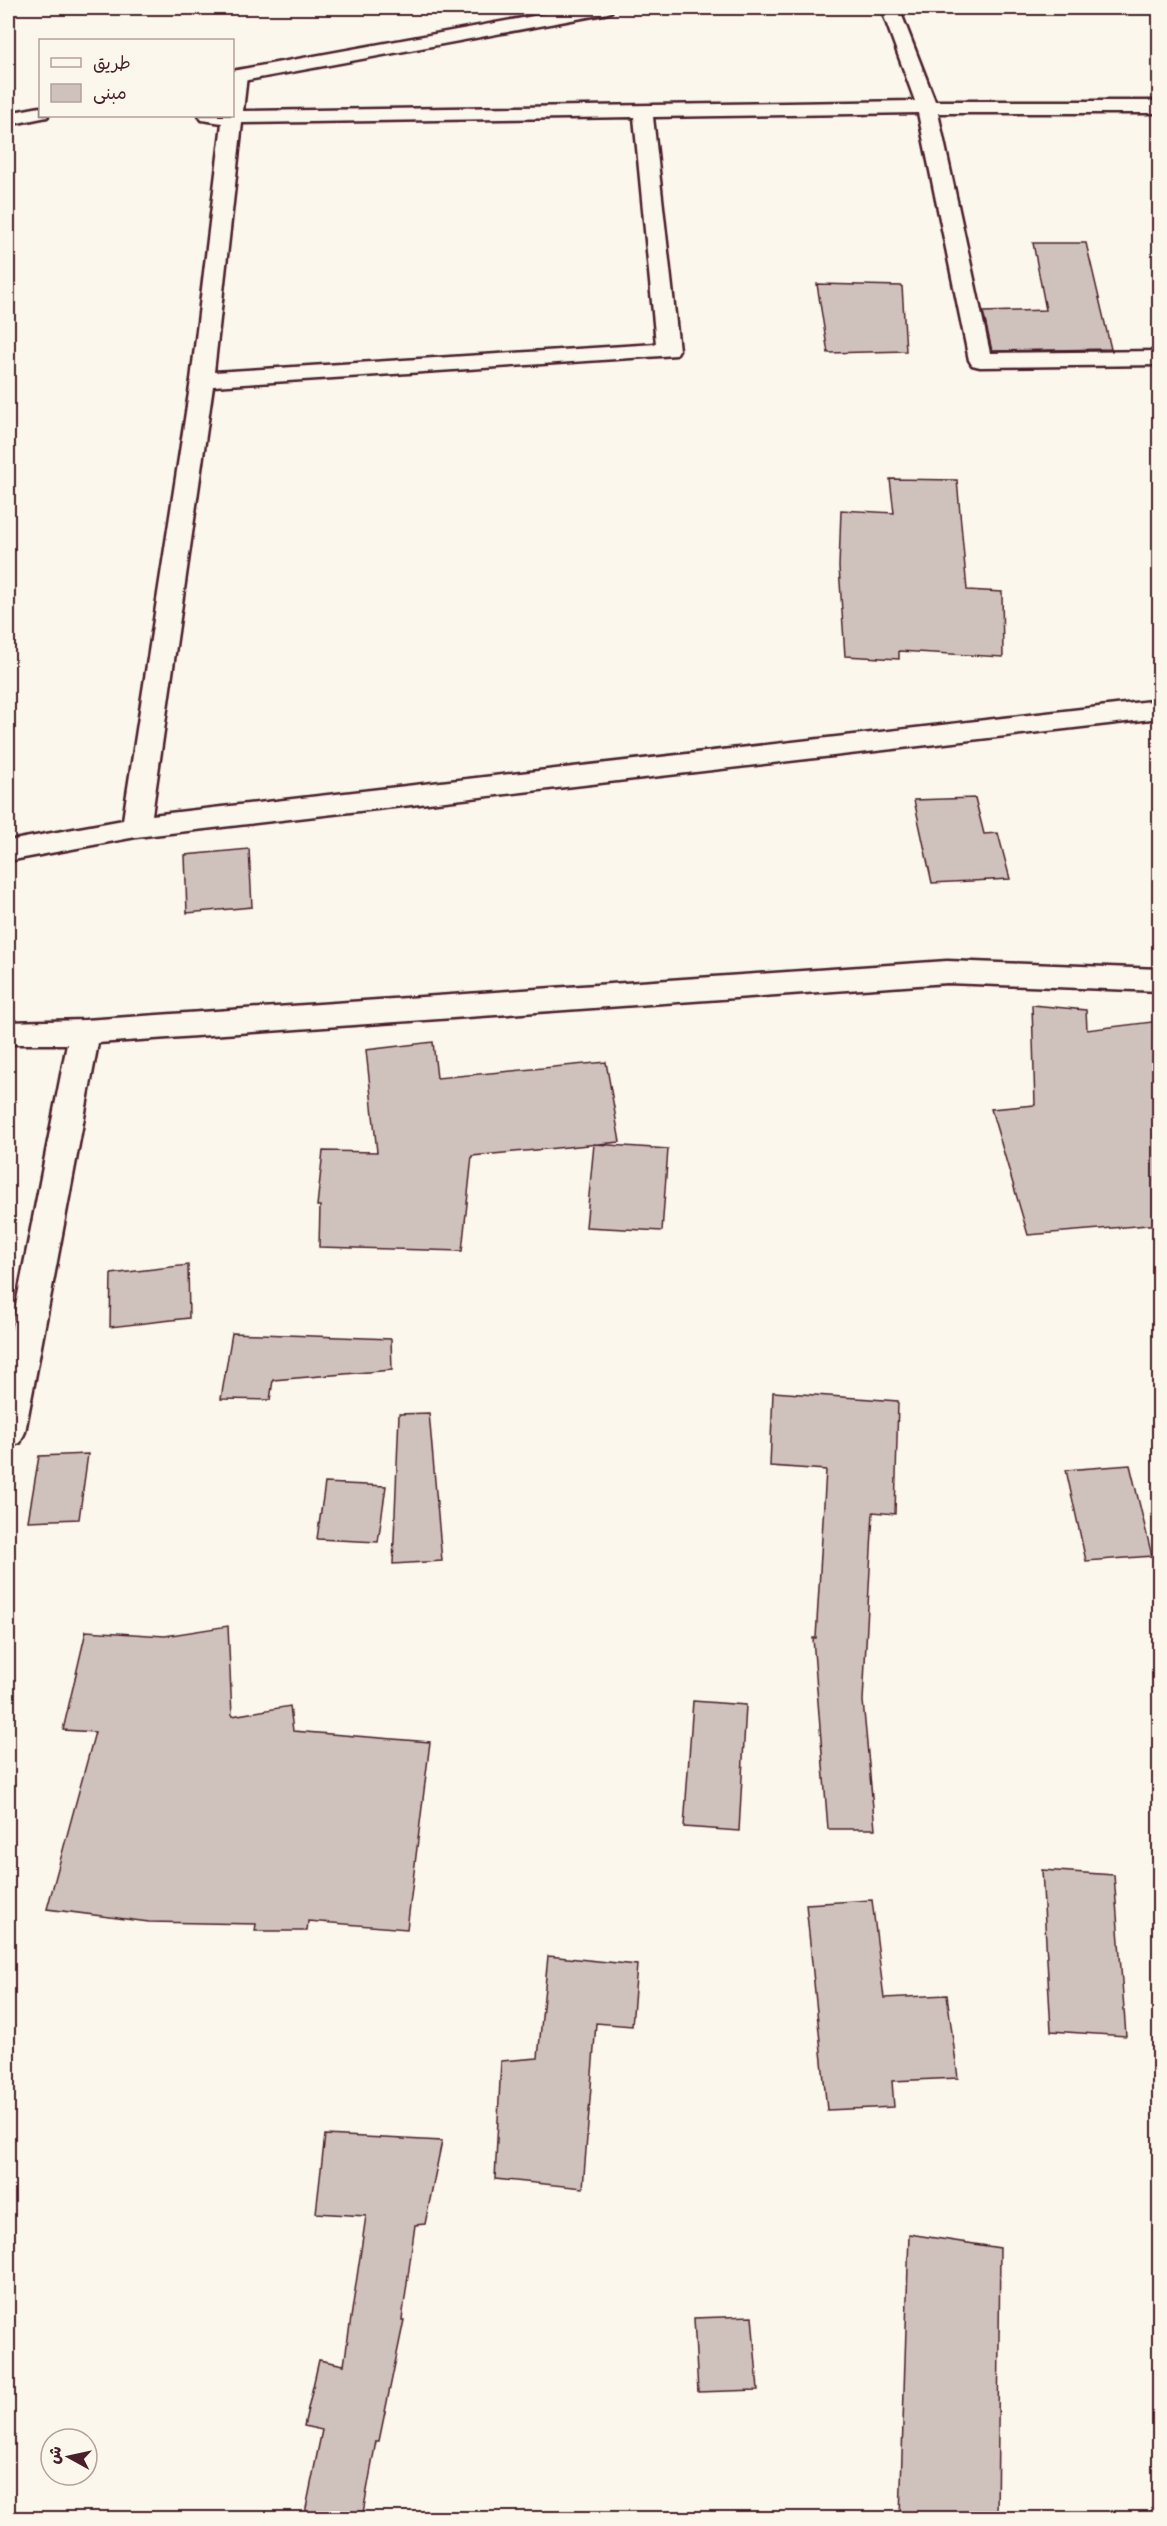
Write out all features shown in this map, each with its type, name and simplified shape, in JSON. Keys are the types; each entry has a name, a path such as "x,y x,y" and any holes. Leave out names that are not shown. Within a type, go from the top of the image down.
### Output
{"street":[{"path":"235,76 604,8"},
{"path":"890,8 927,107 981,360 1160,358"},
{"path":"234,117 927,107 1160,107"},
{"path":"202,380 668,350 643,112"},
{"path":"8,119 39,113"},
{"path":"136,827 202,380 232,117"},
{"path":"8,851 136,827 1160,709"},
{"path":"8,1034 85,1032 947,972 1160,980"},
{"path":"8,1432 85,1032"}],"building":[{"path":"1033,243 1086,243 1111,349 992,351 983,312 1046,310"},
{"path":"817,284 902,286 906,351 828,353"},
{"path":"890,479 957,480 967,590 1002,592 1003,657 899,651 899,659 845,656 839,567 841,510 894,513"},
{"path":"975,798 984,834 998,833 1010,879 932,883 914,800"},
{"path":"249,849 252,907 187,913 185,855"},
{"path":"1032,1005 1086,1010 1087,1030 1160,1021 1160,1224 1028,1235 991,1109 1035,1105"},
{"path":"433,1042 437,1078 606,1062 620,1142 472,1156 462,1251 319,1247 320,1206 317,1206 323,1151 377,1152 366,1050"},
{"path":"594,1144 668,1149 662,1231 586,1227"},
{"path":"188,1265 189,1318 110,1327 111,1274"},
{"path":"232,1333 391,1339 392,1370 273,1380 270,1400 221,1399"},
{"path":"773,1392 898,1401 895,1514 873,1512 863,1701 875,1829 828,1829 813,1638 816,1638 826,1470 770,1466"},
{"path":"429,1413 442,1561 393,1564 399,1414"},
{"path":"88,1454 79,1519 28,1521 39,1456"},
{"path":"1130,1465 1152,1556 1086,1561 1066,1470"},
{"path":"325,1483 386,1486 378,1542 317,1539"},
{"path":"228,1626 232,1716 290,1706 293,1731 430,1742 407,1929 308,1921 307,1931 255,1931 256,1924 149,1922 47,1909 95,1732 63,1730 86,1631 165,1636"},
{"path":"693,1701 746,1705 739,1831 684,1827"},
{"path":"1042,1870 1114,1875 1126,2036 1051,2031"},
{"path":"872,1900 884,1998 947,1995 958,2078 892,2081 894,2107 827,2110 806,1904"},
{"path":"548,1956 637,1965 632,2026 596,2023 583,2188 495,2179 501,2061 538,2058"},
{"path":"325,2135 442,2141 425,2224 415,2225 402,2320 404,2320 379,2441 376,2441 362,2518 304,2518 322,2430 304,2426 319,2360 344,2365 366,2216 316,2213"},
{"path":"909,2234 1000,2248 997,2518 900,2518"},
{"path":"752,2316 758,2390 698,2392 694,2318"}]}
